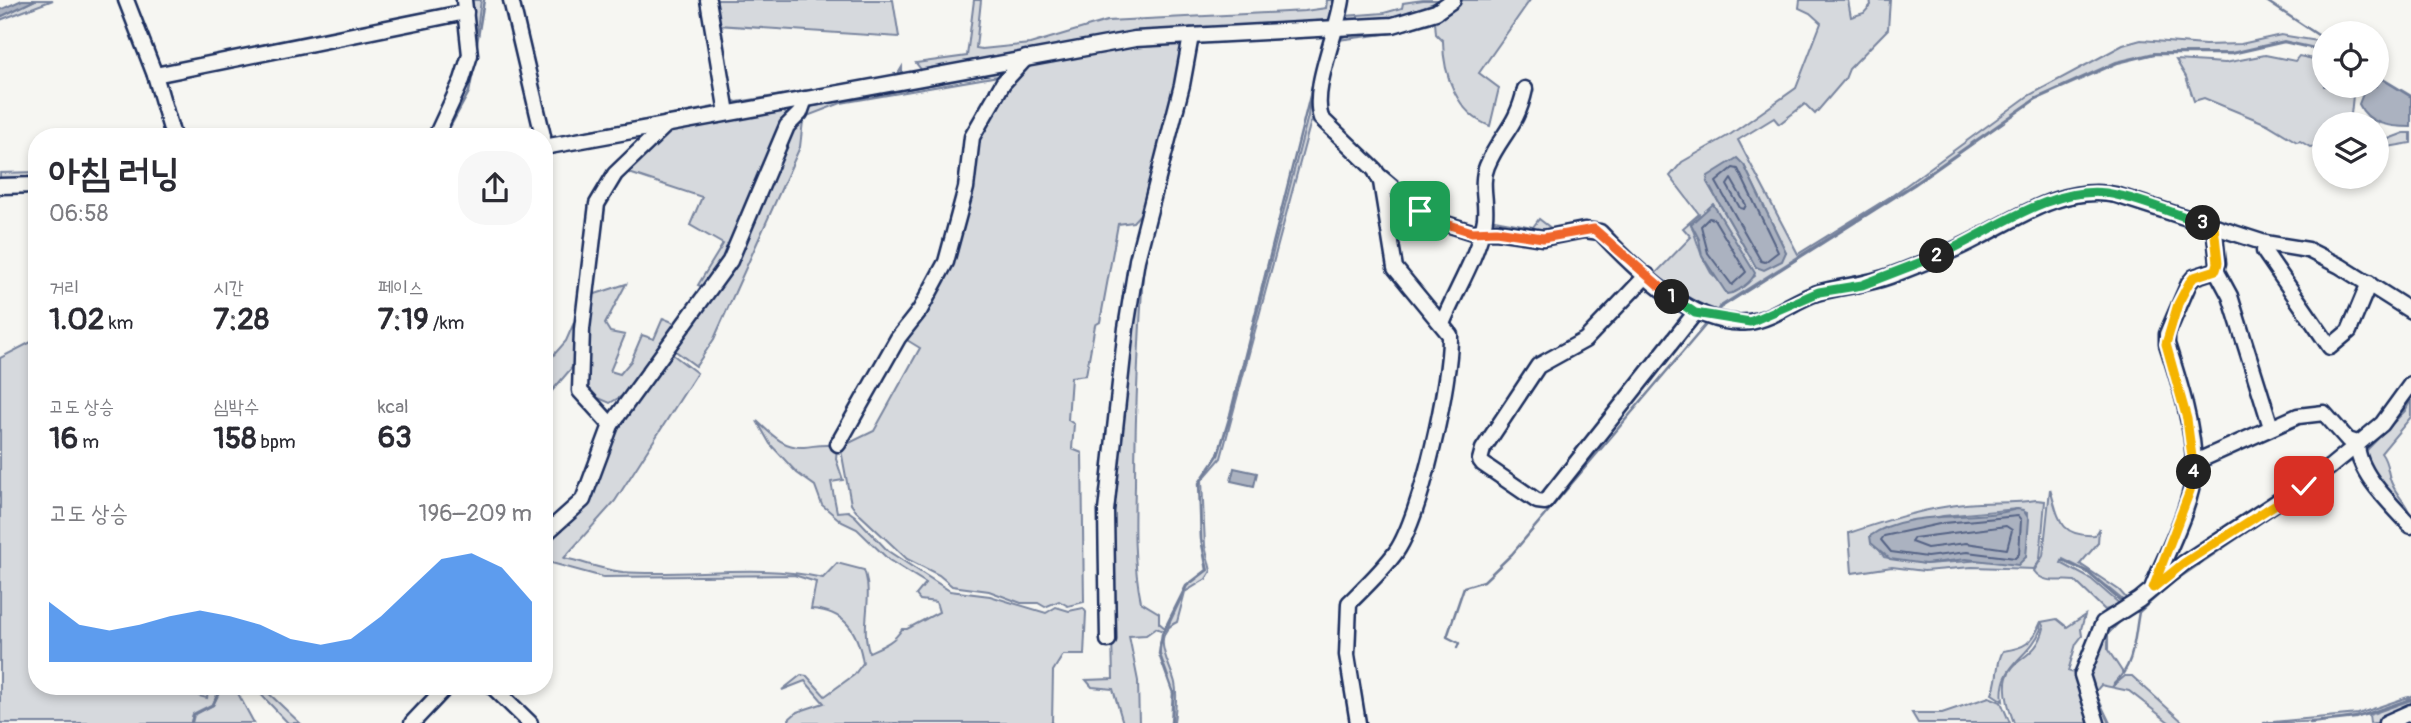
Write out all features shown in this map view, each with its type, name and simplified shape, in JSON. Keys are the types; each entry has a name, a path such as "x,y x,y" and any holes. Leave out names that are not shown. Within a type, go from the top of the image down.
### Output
{"street":[{"path":"126,0 155,75 171,128"},
{"path":"511,0 540,128"},
{"path":"708,0 727,113"},
{"path":"1342,0 1338,29 1317,93 1317,107 1321,118 1377,174 1437,221 1482,232 1496,231 1543,238 1594,229 1695,313 1741,322 1759,319 1819,292 1862,285 1898,272 1979,238 2036,206 2092,193 2116,195 2265,243 2308,250 2369,282 2411,311"},
{"path":"553,143 1135,39 1392,25 1436,12 1453,0"},
{"path":"155,75 465,6 471,44 467,67 440,128"},
{"path":"1108,639 1106,511 1126,328 1136,260 1182,85 1191,36"},
{"path":"838,444 898,338 920,310 946,262 967,188 972,136 1003,83 1026,58"},
{"path":"1442,324 1480,244 1485,220 1483,189 1486,168 1518,117 1525,89"},
{"path":"553,528 583,500 611,425 730,261 787,126 800,113 806,99"},
{"path":"611,425 580,391 582,329 597,204 615,174 667,124"},
{"path":"1358,723 1347,655 1349,603 1397,551 1421,491 1447,373 1450,335 1395,268 1377,174"},
{"path":"0,186 28,185"},
{"path":"2214,226 2218,263 2216,270 2230,296 2271,427"},
{"path":"2265,243 2264,251 2330,347 2349,331 2369,282"},
{"path":"2153,588 2190,491 2193,463 2187,419 2166,344 2167,334 2189,283 2194,277 2216,270"},
{"path":"1647,275 1585,340 1538,366 1483,449 1480,460 1483,464 1537,501 1545,502 1695,313"},
{"path":"2097,723 2083,687 2083,666 2103,622 2184,563 2304,486 2382,424 2411,384"},
{"path":"2193,463 2271,427 2310,413 2324,413 2348,440 2357,443"},
{"path":"2357,443 2360,460 2374,483 2411,526"},
{"path":"412,723 438,695"},
{"path":"501,695 530,723"},
{"path":"2386,723 2411,712"}],"shaded area":[{"path":"35,0 53,0 0,20 0,17"},
{"path":"467,0 481,0 470,82 445,128 462,88"},
{"path":"710,0 893,0 899,37 717,25"},
{"path":"974,0 981,0 976,48 982,49 1030,44 1107,21 1305,11 1326,8 1327,0 1339,0 1337,21 1152,32 923,72 916,63 967,56"},
{"path":"1443,0 1391,18 1344,22 1345,16 1384,13 1402,8 1403,3"},
{"path":"1462,0 1530,0 1479,73 1499,88 1490,126 1469,112 1454,91 1446,67 1443,41 1436,34 1435,22 1393,33 1338,40 1352,32 1457,4"},
{"path":"1800,0 1848,0 1851,17 1864,13 1871,5 1870,0 1890,0 1888,29 1849,69 1845,79 1815,114 1805,104 1779,124 1774,118 1738,140 1798,254 1893,195 2028,96 2123,45 2141,40 2205,45 2241,44 2281,35 2312,40 2312,47 2284,41 2231,53 2154,53 2116,62 2036,98 1913,184 1719,307 1715,314 1707,313 1653,276 1691,237 1683,228 1699,214 1670,176 1682,162 1731,134 1796,88 1821,23 1799,8","holes":["1744,165 1786,252 1756,267 1707,182","1713,205 1755,276 1732,293 1711,273 1691,224"]},
{"path":"1331,31 1315,104 1368,169 1376,186 1359,164 1311,121 1221,458 1202,480 1205,546 1211,571 1206,579 1185,592 1177,622 1165,633 1187,586 1208,570 1201,539 1200,483 1218,455 1231,415 1308,116 1311,88 1327,36 1196,43 1198,40"},
{"path":"1137,42 1184,43 1185,52 1144,210 1133,222 1118,224 1100,322 1095,325 1086,375 1071,377 1068,420 1074,424 1072,449 1082,453 1084,602 1068,606 1059,601 1045,607 1038,603 1021,603 989,591 952,586 939,575 907,559 856,511 851,504 841,450 843,446 874,431 920,348 902,337 940,277 978,131 1025,62"},
{"path":"2265,55 2295,61 2299,56 2312,59 2312,98 2353,98 2351,112 2312,112 2310,147 2267,124 2204,98 2194,101 2186,77 2176,60 2225,63"},
{"path":"902,67 902,77 733,107 727,98 737,102 896,77"},
{"path":"1001,72 1004,75 841,103 807,116 803,121 800,147 714,339 696,366 670,347 733,261 782,143 809,107"},
{"path":"719,106 717,109 555,141 553,137"},
{"path":"783,110 788,117 735,241 705,288 698,285 723,244 690,225 702,197 623,171 665,131"},
{"path":"2411,133 2411,143 2389,147 2389,139"},
{"path":"28,172 28,181 0,181 0,173"},
{"path":"1489,219 1533,227 1539,219 1556,232 1488,228"},
{"path":"1145,239 1136,423 1135,559 1141,602 1159,613 1159,623 1165,628 1163,631 1156,628 1146,635 1129,636 1138,681 1139,723 1123,723 1113,689 1092,687 1086,680 1113,679 1109,506 1121,389"},
{"path":"626,284 605,324 610,332 625,335 610,371 620,374 631,361 642,335 654,339 663,318 677,324 625,394 610,403 596,397 586,386 589,296"},
{"path":"580,309 575,364 553,390 553,356 566,341"},
{"path":"28,344 28,695 199,695 207,698 208,695 217,695 213,704 193,714 191,723 0,723 0,358"},
{"path":"668,351 697,373 615,501 564,558 616,571 648,573 774,571 823,578 837,563 864,570 868,590 866,632 869,652 892,640 902,629 939,612 936,602 920,600 916,595 926,583 889,560 857,529 842,522 822,505 815,486 797,473 770,444 757,421 778,439 790,445 837,446 836,459 843,480 831,482 837,512 848,511 855,516 888,551 950,591 990,596 1046,613 1056,607 1069,611 1083,608 1086,612 1084,655 1063,655 1053,671 1052,723 790,723 789,719 797,712 824,703 805,681 782,690 801,675 807,676 825,696 854,675 863,663 858,641 848,625 833,614 811,609 816,582 794,575 603,577 553,563 553,532 578,510 608,442"},
{"path":"2411,400 2411,417 2381,453 2392,484 2407,507 2411,524 2360,457 2405,411"},
{"path":"2353,451 2355,457 2171,582 2139,611 2130,611 2108,634 2108,650 2123,673 2112,687 2125,676 2132,676 2184,723 2170,723 2129,691 2101,685 2095,692 2110,723 2099,723 2085,684 2101,630"},
{"path":"2050,489 2059,517 2067,529 2083,535 2095,535 2099,528 2098,543 2080,564 2119,590 2128,600 2125,602 2089,572 2063,559 2061,563 2091,579 2121,605 2105,610 2075,581 2047,580 2034,571 2043,556"},
{"path":"2045,501 2040,559 2034,569 1972,567 1924,571 1892,567 1852,573 1849,533 1935,508","holes":["2017,509 2027,513 2026,557 1926,564 1884,557 1877,546 1899,525 1943,516"]},
{"path":"2085,615 2082,636 2076,644 2068,671 2077,674 2094,723 2014,723 2007,700 2006,684 2009,672 2039,642 2044,628 2041,622 2057,619 2067,627"},
{"path":"2040,624 2041,629 2036,639 2005,678 2003,701 1992,694 2003,651 2027,643"},
{"path":"1164,635 1164,650 1176,688 1172,723 1174,693 1160,654 1160,643"},
{"path":"218,695 239,695 254,723 192,723 194,715 213,705"},
{"path":"262,695 270,695 300,723 288,723"},
{"path":"2411,696 2400,704 2363,716 2263,723 2358,714"},
{"path":"1989,697 2001,702 2010,723 1918,723 1912,713 1942,713"},
{"path":"2411,700 2411,710 2383,723 2370,723 2369,715"}],"water":[{"path":"22,0 35,0 0,17 0,10"},
{"path":"2389,83 2411,97 2411,127 2389,125 2389,112 2364,112 2359,104 2361,98 2389,98"},
{"path":"1737,158 1744,165 1786,252 1782,261 1764,270 1756,267 1707,182 1708,176"},
{"path":"1713,204 1755,273 1744,286 1727,294 1702,256 1699,239 1691,224"},
{"path":"1234,468 1257,473 1254,486 1231,481"},
{"path":"2023,510 2029,519 2026,557 2018,565 1966,559 1925,564 1890,559 1871,543 1870,536 1903,522"}],"waterway":[{"path":"476,49 484,0"},
{"path":"1332,16 1334,0"},
{"path":"2265,0 2312,31"},
{"path":"1715,314 1720,308 1914,185 2036,99 2117,63 2154,54 2231,54 2284,42 2312,48"},
{"path":"449,128 469,92 474,66"},
{"path":"1171,723 1173,693 1159,654 1162,634 1186,586 1207,570 1201,539 1199,483 1218,455 1230,415 1317,68"},
{"path":"2389,83 2411,96"},
{"path":"1457,648 1459,643 1447,637 1464,587 1484,581 1512,554 1709,321"},
{"path":"2364,452 2404,410 2411,397"},
{"path":"2334,473 2354,459"},
{"path":"2134,611 2139,612 2173,582 2320,482"},
{"path":"2063,561 2087,572 2123,603"},
{"path":"2114,684 2130,660 2139,612"},
{"path":"191,723 193,715 213,705 218,695"},
{"path":"2310,723 2355,718 2411,699"}],"route":[{"path":"1420,211 1437,221 1472,232 1496,231 1543,238 1594,229 1679,303 1695,313 1750,322 1819,292 1862,285 1889,276 1979,238 2036,206 2092,193 2116,195 2214,226 2218,251 2216,270 2194,277 2189,283 2167,334 2166,344 2187,419 2194,470 2190,491 2153,588 2184,563 2304,486"}]}
